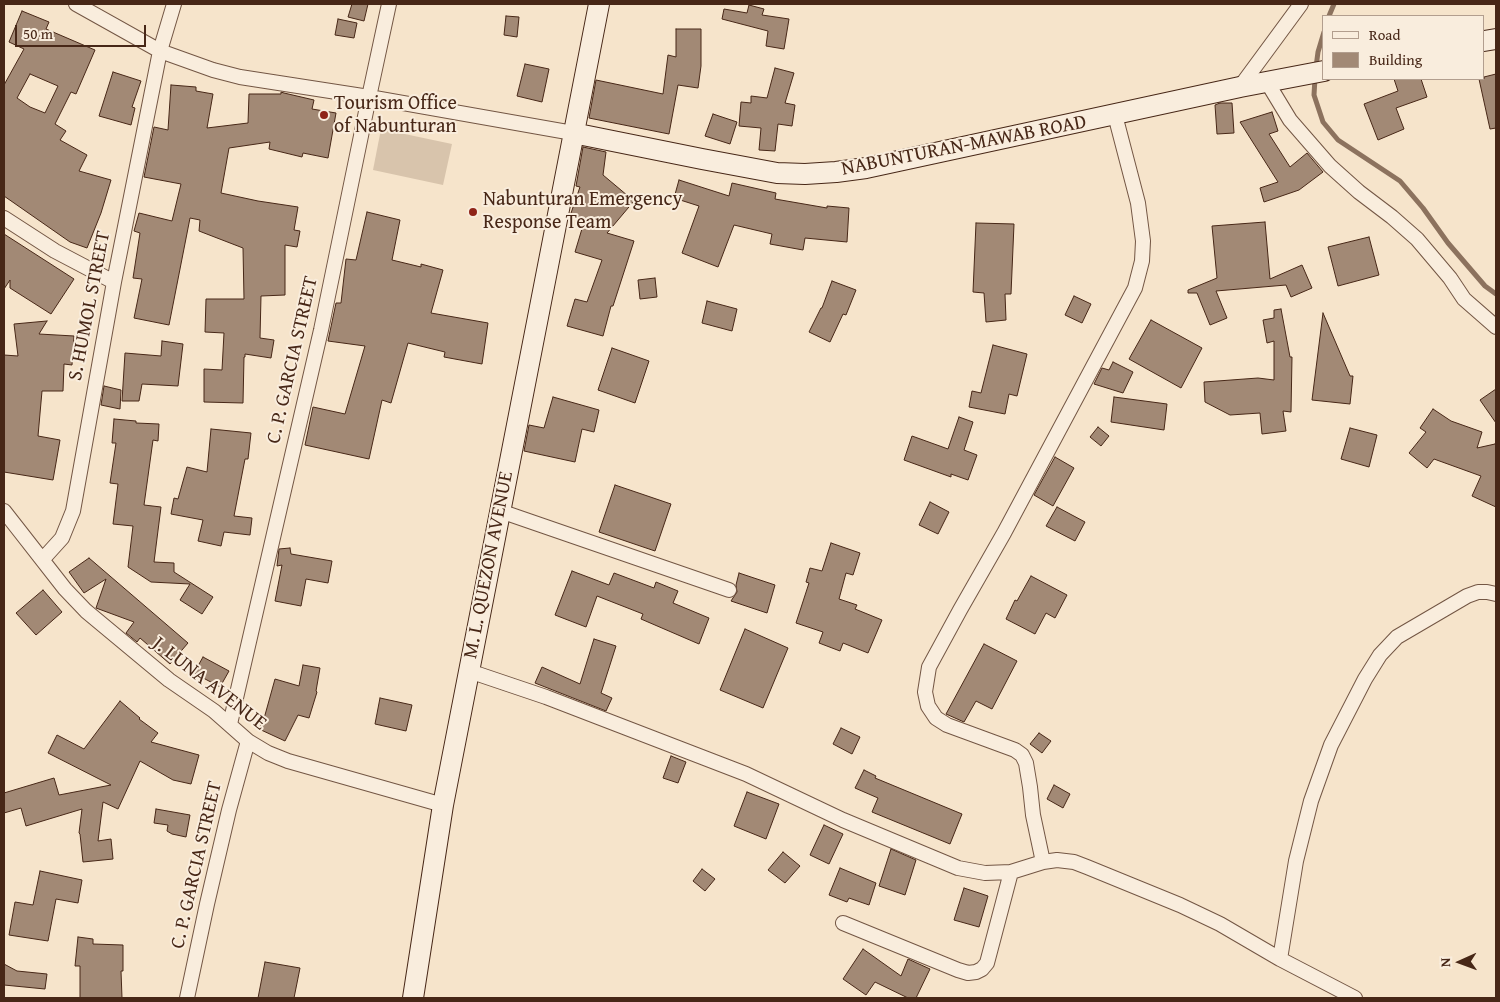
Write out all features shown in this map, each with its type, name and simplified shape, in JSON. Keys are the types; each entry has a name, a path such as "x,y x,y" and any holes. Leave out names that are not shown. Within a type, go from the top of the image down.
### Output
{"main road":[{"name":"M. L. QUEZON AVENUE","path":"412,998 443,805 599,4"},
{"name":"NABUNTURAN-MAWAB ROAD","path":"573,133 777,173 836,172 866,168 1240,87 1322,71"}],"street":[{"path":"76,4 160,51 213,70 240,77 369,97 573,133"},
{"name":"S. HUMOL STREET","path":"43,559 62,538 72,511 114,282 160,51 174,4"},
{"name":"C. P. GARCIA STREET","path":"230,724 321,330 389,4"},
{"path":"1240,87 1301,4"},
{"path":"1267,82 1290,120 1330,166 1417,239 1450,278 1464,299 1496,327"},
{"path":"1043,862 1033,815 1026,763 1022,755 1015,750 946,725 936,718 928,706 925,692 929,667 1004,533 1135,288 1142,261 1142,232 1138,203 1115,115"},
{"path":"4,218 55,251 114,282"},
{"name":"J. LUNA AVENUE","path":"4,511 65,589 93,617 155,669 214,711 248,741 268,753 288,761 443,805"},
{"path":"500,511 729,590"},
{"path":"1280,960 1296,861 1311,801 1331,745 1365,679 1380,655 1397,637 1467,596 1478,592 1496,594"},
{"path":"469,671 546,697 746,774 843,820 958,868 985,873 1011,872 1043,862 1057,860 1074,862 1180,905 1220,924 1280,960 1354,998"},
{"name":"C. P. GARCIA STREET","path":"187,998 206,904 248,741"},
{"path":"843,923 958,970 968,973 976,972 987,963 1011,872"}],"shaded area":[{"path":"381,129 452,144 443,185 373,170"}],"building":[{"path":"352,4 368,4 364,21 348,17"},
{"path":"749,5 764,9 762,15 789,19 784,49 766,46 768,31 722,19 724,9 747,13"},
{"path":"22,11 49,22 46,29 95,50 76,94 71,92 55,124 66,131 60,140 87,155 79,171 111,180 101,213 87,248 70,242 4,196 4,85 24,49 9,42","holes":["30,74 58,86 45,113 30,107 17,98"]},
{"path":"506,16 519,17 517,37 504,35"},
{"path":"338,19 357,23 354,38 335,35"},
{"path":"676,29 701,29 701,66 698,88 678,85 669,134 589,118 596,80 663,94 668,55 676,57"},
{"path":"525,64 549,69 542,102 517,96"},
{"path":"775,68 794,73 785,103 795,105 792,126 778,124 775,151 759,150 761,128 739,126 741,102 751,103 751,96 767,98"},
{"path":"113,72 141,81 132,107 135,108 131,125 99,116"},
{"path":"1496,74 1496,128 1490,129 1479,80 1485,80 1485,77"},
{"path":"1394,80 1421,80 1427,97 1396,108 1404,129 1378,140 1364,104 1398,91"},
{"path":"171,85 196,87 196,91 213,94 207,128 248,123 249,94 281,94 281,92 314,100 312,109 336,113 328,158 303,153 302,157 269,149 270,142 229,148 221,193 298,207 294,230 300,231 297,247 285,245 285,295 261,296 260,338 274,340 271,358 245,354 243,403 204,402 204,369 222,370 224,333 205,332 206,299 244,299 243,248 199,231 200,220 190,218 169,325 134,318 142,279 133,278 140,233 134,231 139,213 172,221 181,184 144,177 154,127 168,130"},
{"path":"1232,103 1234,133 1217,134 1215,105"},
{"path":"1272,112 1278,131 1269,134 1290,167 1307,153 1323,172 1299,190 1264,202 1260,188 1278,182 1240,122"},
{"path":"713,114 737,122 730,144 705,136"},
{"path":"583,147 606,152 603,175 634,201 607,233 634,241 613,306 611,306 603,336 567,326 575,299 587,302 602,260 575,252 584,222 570,216 580,187 576,186"},
{"path":"679,180 729,196 732,183 776,193 775,199 827,208 827,206 849,208 847,242 805,238 803,250 770,244 772,234 734,225 718,267 682,253 699,206 674,198"},
{"path":"367,212 400,220 392,260 421,267 421,264 443,270 431,313 488,323 482,364 444,357 445,352 408,343 391,403 382,400 369,459 305,445 313,407 345,414 365,346 328,341 336,303 341,303 346,259 356,260"},
{"path":"1265,222 1270,279 1302,265 1312,288 1291,297 1286,285 1216,291 1227,318 1210,325 1197,293 1188,293 1188,290 1217,278 1212,226"},
{"path":"976,223 1014,224 1011,294 1005,294 1006,320 986,322 984,293 973,292"},
{"path":"4,234 74,279 51,314 10,288 10,280 4,289"},
{"path":"1369,237 1379,275 1338,286 1328,247"},
{"path":"655,278 657,297 640,299 638,280"},
{"path":"832,281 856,290 846,315 843,314 830,342 809,332 822,308"},
{"path":"1074,296 1091,304 1082,323 1065,315"},
{"path":"707,301 737,309 732,331 702,323"},
{"path":"1281,309 1290,357 1292,357 1291,412 1283,411 1286,431 1262,434 1260,413 1230,415 1205,402 1204,382 1258,378 1274,380 1274,341 1267,343 1263,320 1274,318 1274,310"},
{"path":"1323,313 1350,376 1353,376 1350,404 1312,400"},
{"path":"1151,320 1202,348 1181,388 1129,359"},
{"path":"47,321 39,334 74,336 72,365 64,364 63,391 42,391 38,436 60,440 53,480 4,472 4,355 18,356 14,324"},
{"path":"162,341 183,344 178,386 142,384 139,401 122,401 125,353 161,356"},
{"path":"993,345 1027,354 1017,396 1009,394 1005,414 969,407 972,391 981,393"},
{"path":"612,348 649,361 635,403 598,390"},
{"path":"1113,362 1133,372 1123,393 1094,384 1102,368 1109,370"},
{"path":"104,386 121,390 120,409 101,405"},
{"path":"1496,389 1496,423 1480,400"},
{"path":"553,397 599,410 594,432 582,429 575,462 524,451 529,425 544,428"},
{"path":"1114,397 1167,404 1164,430 1111,422"},
{"path":"1433,409 1451,421 1482,432 1477,448 1495,444 1496,442 1496,507 1472,496 1481,476 1434,459 1427,468 1409,453 1426,432 1420,428"},
{"path":"959,417 973,422 964,450 977,455 968,480 951,474 951,477 904,460 912,436 948,449"},
{"path":"114,419 136,421 136,423 159,424 158,441 153,440 144,505 161,507 154,562 174,563 174,572 213,597 202,614 180,600 190,584 151,582 128,567 133,526 113,524 118,484 110,483 116,443 112,443"},
{"path":"1098,427 1109,436 1101,446 1090,437"},
{"path":"1350,428 1377,435 1369,467 1341,459"},
{"path":"211,429 251,433 248,459 245,459 234,516 252,518 250,535 224,532 221,546 198,541 203,520 171,514 174,498 178,499 187,467 207,472"},
{"path":"1055,457 1074,468 1053,506 1034,495"},
{"path":"615,485 671,504 655,551 599,532"},
{"path":"930,502 949,512 938,534 919,525"},
{"path":"1057,507 1085,522 1075,541 1046,526"},
{"path":"831,543 860,553 853,575 846,573 839,599 857,605 855,609 882,620 868,653 843,643 840,651 819,643 823,632 796,623 809,583 806,582 810,568 822,571"},
{"path":"290,548 291,554 332,561 328,583 306,579 301,606 275,601 282,565 277,566 279,549"},
{"path":"89,558 188,643 170,664 140,638 137,642 126,633 134,622 96,608 106,579 84,593 69,572"},
{"path":"572,571 609,585 614,573 654,588 656,582 678,591 673,603 709,618 699,644 641,619 643,614 597,596 586,627 555,615"},
{"path":"739,573 775,585 767,613 731,601 737,592 736,585"},
{"path":"1031,576 1067,595 1055,618 1046,613 1035,634 1006,619 1015,600 1017,601"},
{"path":"43,590 62,612 36,635 16,613"},
{"path":"745,629 788,648 763,708 720,690"},
{"path":"594,639 616,646 601,693 612,698 606,711 535,683 542,667 580,684"},
{"path":"984,644 1017,661 992,709 976,701 964,722 946,714"},
{"path":"203,657 229,671 220,687 194,673"},
{"path":"303,665 320,668 317,692 309,718 298,715 285,741 259,729 275,679 299,686"},
{"path":"380,698 412,705 406,731 375,724"},
{"path":"120,701 139,719 158,733 151,742 199,755 191,784 173,780 140,761 118,809 103,802 98,841 111,839 113,859 83,862 79,833 82,809 26,826 21,808 4,813 4,793 54,778 59,795 111,785 48,753 57,735 84,749"},
{"path":"841,728 860,737 852,754 833,744"},
{"path":"1039,733 1051,741 1042,753 1030,744"},
{"path":"671,756 686,762 678,783 663,778"},
{"path":"864,770 876,776 875,778 962,814 950,844 872,812 878,798 855,788"},
{"path":"1054,785 1070,794 1063,808 1047,799"},
{"path":"747,792 779,804 766,839 734,826"},
{"path":"156,809 190,815 186,837 167,831 168,825 154,823"},
{"path":"824,825 843,834 829,864 810,855"},
{"path":"891,849 916,860 905,895 879,886"},
{"path":"783,852 800,866 785,883 768,870"},
{"path":"840,868 876,883 869,905 849,898 847,902 829,895"},
{"path":"702,869 715,879 705,891 693,881"},
{"path":"40,871 82,880 78,903 56,899 48,941 9,935 15,902 33,905"},
{"path":"964,888 988,896 979,927 954,920"},
{"path":"78,937 93,939 93,944 123,945 123,971 121,971 122,998 80,998 80,966 75,966"},
{"path":"863,949 901,976 908,959 930,969 916,998 908,998 875,982 866,995 843,979"},
{"path":"265,962 300,968 294,998 258,998"},
{"path":"4,964 17,971 47,974 45,989 4,985"}],"waterway":[{"path":"1329,15 1334,4"},
{"path":"1316,67 1322,39"},
{"path":"1315,78 1314,95 1323,122 1338,140 1400,181 1423,208 1448,243 1485,286 1496,294"}],"place":[{"name":"Tourism Office of Nabunturan","path":"324,115"},
{"name":"Nabunturan Emergency Response Team","path":"473,212"}]}
